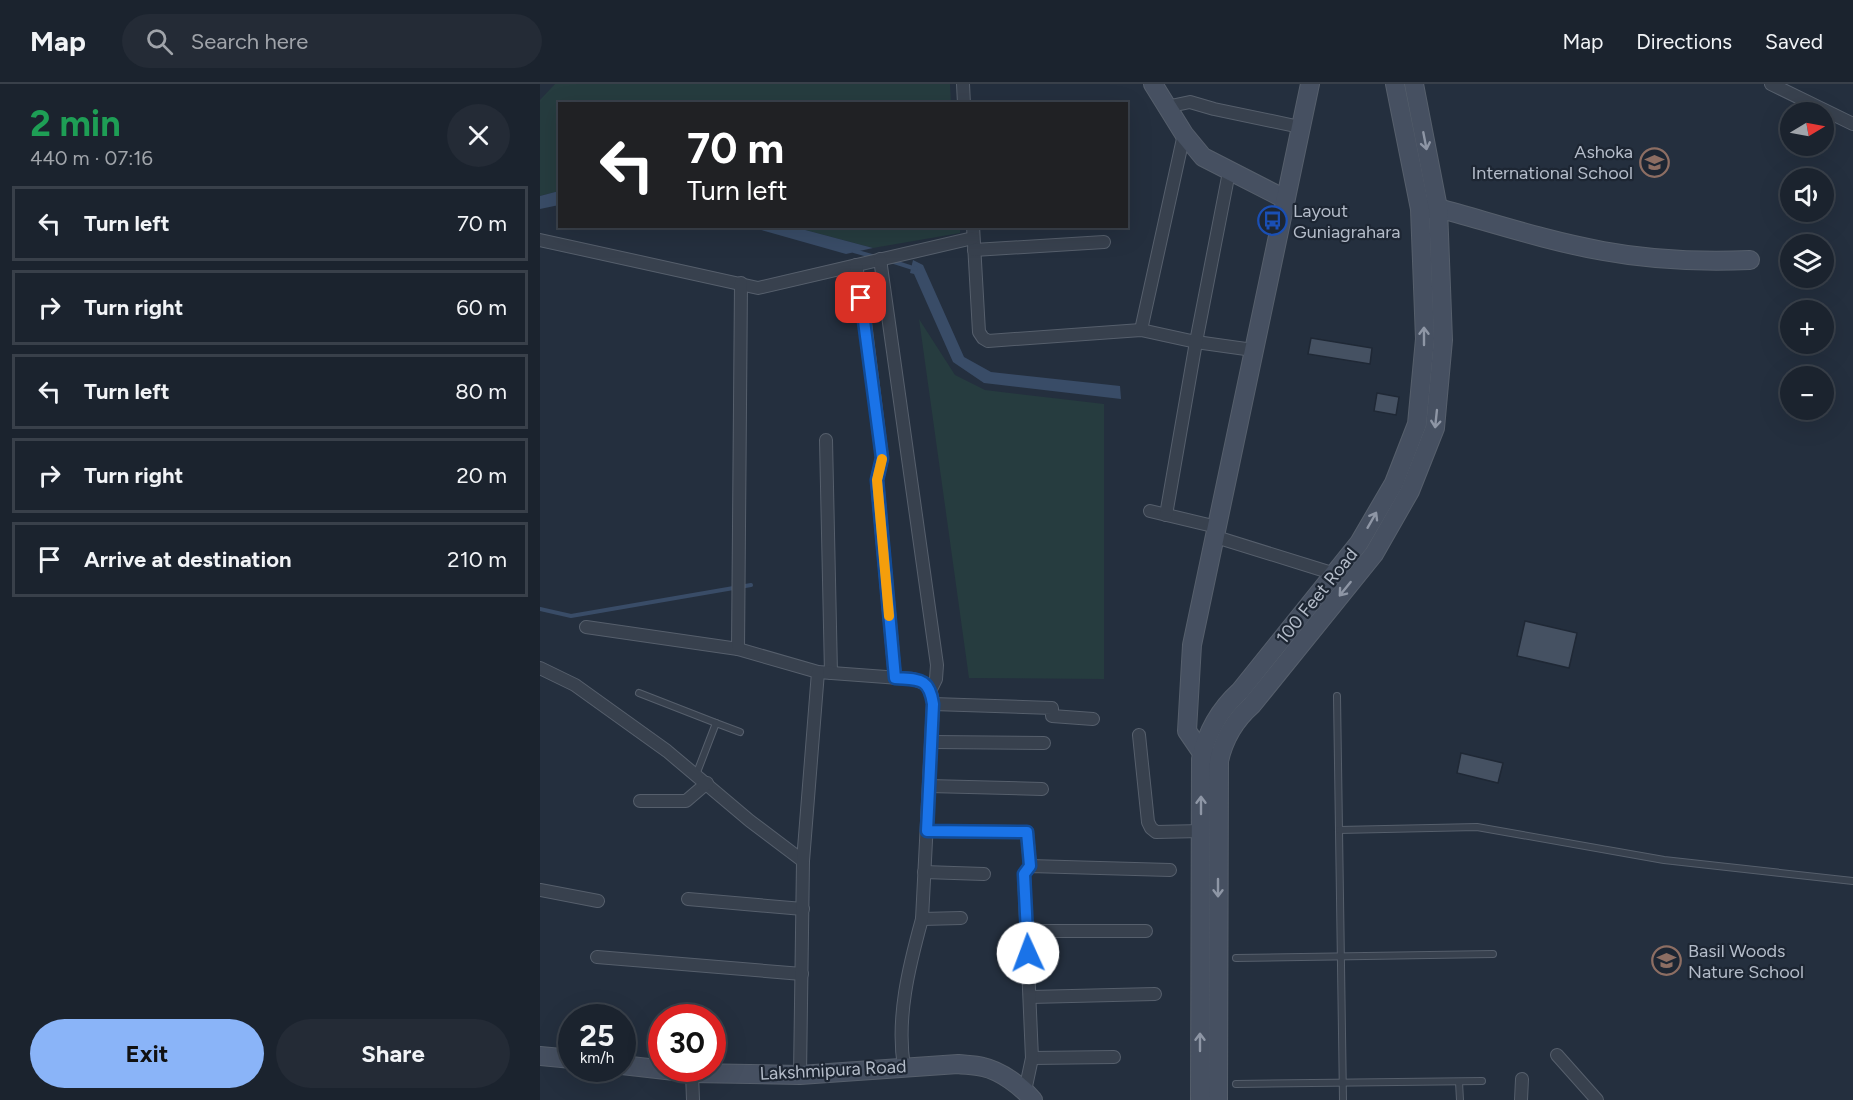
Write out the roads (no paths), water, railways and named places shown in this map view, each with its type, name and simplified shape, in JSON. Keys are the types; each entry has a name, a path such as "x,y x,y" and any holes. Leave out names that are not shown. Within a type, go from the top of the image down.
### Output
{"main road":[{"path":"1153,84 1184,134 1203,158 1285,199"},
{"path":"1219,761 1202,753 1187,731 1192,656 1253,350 1310,84"},
{"name":"100 Feet Road","path":"1200,1100 1202,753 1211,727 1224,707 1240,691 1359,543 1394,483 1417,424 1425,339 1429,209 1395,84"},
{"name":"100 Feet Road","path":"1218,1100 1219,761 1227,736 1238,719 1252,705 1374,554 1410,491 1435,428 1443,340 1414,84"},
{"path":"1429,209 1558,242 1604,251 1662,258 1750,260"},
{"path":"540,1056 558,1058"},
{"name":"Lakshmipura Road","path":"726,1074 801,1075 958,1064 983,1067 1001,1074 1029,1096"}],"street":[{"path":"963,84 964,102"},
{"path":"1772,84 1853,124"},
{"path":"1166,107 1190,102 1300,126"},
{"path":"1141,330 1184,134"},
{"path":"1166,515 1229,171"},
{"path":"973,238 979,332 982,338 988,341 1141,330 1196,342 1253,350"},
{"path":"540,240 758,288 973,238 1104,242"},
{"path":"880,259 937,665 936,679 931,689 932,742 922,919 902,1014 904,1067"},
{"path":"860,264 882,458 877,480 895,678"},
{"path":"738,649 741,283"},
{"path":"826,440 831,673"},
{"path":"1150,511 1335,574"},
{"path":"586,627 738,649 818,672 913,679 925,683 931,689"},
{"path":"540,668 575,685 667,751 750,821 803,861"},
{"path":"801,1075 803,861 818,672"},
{"path":"933,704 1052,708 1052,716 1094,719"},
{"path":"1139,735 1148,822 1151,828 1156,832 1201,831"},
{"path":"932,742 1044,743"},
{"path":"640,801 686,801 707,783"},
{"path":"929,786 1042,789"},
{"path":"927,831 1027,832 1030,866 1024,874 1032,1058 1029,1096"},
{"path":"1030,866 1170,870"},
{"path":"924,872 984,874"},
{"path":"540,890 598,901"},
{"path":"688,898 803,909"},
{"path":"922,919 961,918"},
{"path":"1027,931 1146,931"},
{"path":"597,957 802,974"},
{"path":"1030,997 1155,994"},
{"path":"1557,1055 1597,1100"},
{"path":"1032,1058 1114,1057"},
{"path":"1521,1100 1522,1079"},
{"path":"692,1082 693,1100"}],"lane":[{"path":"639,693 740,732"},
{"path":"1337,696 1343,1100"},
{"path":"696,775 716,723"},
{"path":"1339,830 1477,827 1664,860 1853,881"},
{"path":"1236,958 1493,954"},
{"path":"1236,1084 1482,1081"},
{"path":"1459,1082 1460,1100"}],"water":[{"path":"558,191 558,205 540,209 540,196"},
{"path":"755,228 798,228 873,248 846,254"},
{"path":"913,260 923,265 964,357 991,372 1120,386 1121,399 984,383 953,362 914,274 910,273"}],"waterway":[{"path":"854,251 875,257"},
{"path":"891,261 916,269"},
{"path":"540,609 571,616 751,585"}],"place":[{"name":"Ashoka International School","path":"1654,162"},
{"name":"Layout Guniagrahara","path":"1272,221"},
{"name":"Basil Woods Nature School","path":"1667,961"}]}
